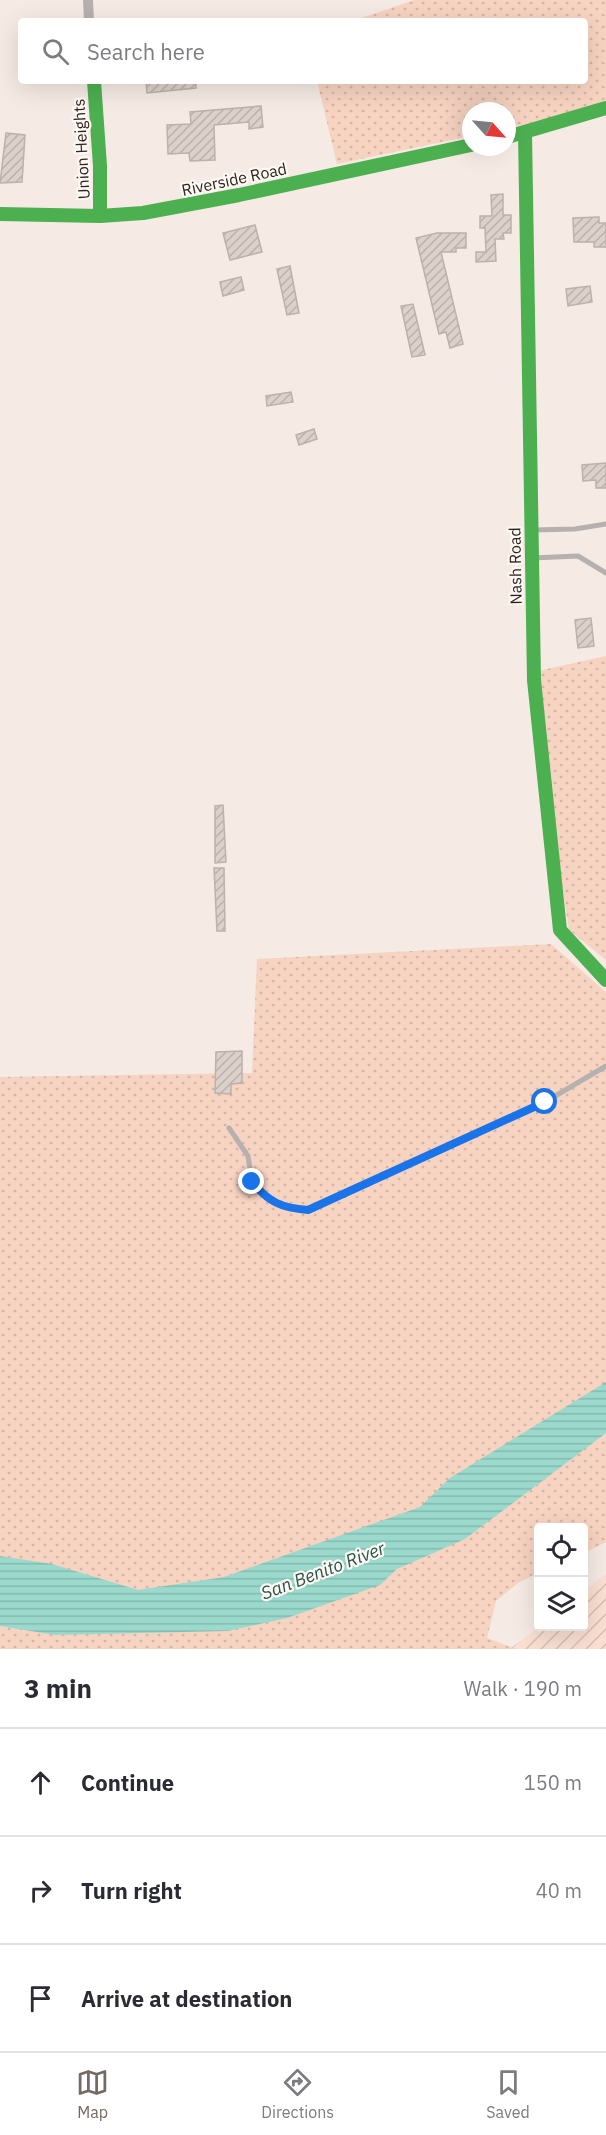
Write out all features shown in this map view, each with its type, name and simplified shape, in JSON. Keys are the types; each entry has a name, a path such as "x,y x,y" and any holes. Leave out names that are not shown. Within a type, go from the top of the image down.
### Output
{"street":[{"path":"88,0 89,18"},
{"name":"Union Heights","path":"94,84 100,166 100,216"},
{"path":"516,135 606,108"},
{"name":"Nash Road","path":"525,133 534,680 560,930 606,980"},
{"name":"Riverside Road","path":"0,214 100,216 142,213 205,202 462,146"}],"lane":[{"path":"531,530 575,529 606,524"},
{"path":"532,558 578,556 606,573"},
{"path":"229,1128 248,1156 252,1182 266,1198 291,1209 308,1210 545,1102 606,1066"}],"shaded area":[{"path":"414,0 606,0 606,107 516,126 516,102 462,102 462,138 337,164 318,84 588,84 588,18 362,18"},
{"path":"606,656 606,960 569,930 529,673"},
{"path":"551,944 606,992 606,1542 588,1551 588,1523 534,1523 534,1575 518,1583 496,1601 487,1638 516,1649 0,1649 0,1077 252,1073 257,959"},
{"path":"606,1574 606,1649 510,1649 534,1631 588,1631 588,1588"}],"water":[{"name":"San Benito River","path":"606,1382 606,1433 465,1539 397,1569 380,1585 287,1618 228,1631 55,1635 0,1626 0,1556 52,1564 138,1590 224,1577 420,1507 450,1478"}],"building":[{"path":"146,84 196,84 196,88 147,93"},
{"path":"261,106 263,127 249,129 249,122 214,125 215,160 190,161 189,153 168,154 167,125 191,124 190,112"},
{"path":"6,133 25,135 22,182 0,183"},
{"path":"503,194 503,215 511,215 511,233 503,233 504,239 495,239 496,261 476,262 476,252 486,252 485,228 480,228 480,216 492,216 491,195"},
{"path":"599,217 599,223 606,223 606,247 594,247 594,242 574,242 573,218"},
{"path":"255,225 262,252 230,260 223,233"},
{"path":"437,233 466,233 466,248 456,248 456,252 441,252 463,344 450,348 446,332 439,334 416,238"},
{"path":"290,266 299,313 287,315 277,269"},
{"path":"241,277 244,290 223,296 220,282"},
{"path":"590,286 592,302 568,306 566,289"},
{"path":"413,304 425,355 412,357 401,306"},
{"path":"291,392 293,402 267,406 266,396"},
{"path":"314,429 317,439 299,445 296,435"},
{"path":"606,463 606,488 596,488 596,480 583,481 582,465"},
{"path":"591,618 594,646 578,648 575,620"},
{"path":"223,805 226,862 215,863 215,806"},
{"path":"214,868 224,868 225,931 217,931"},
{"path":"242,1051 242,1083 231,1084 231,1094 215,1093 216,1052"}],"traffic: fast":[{"path":"94,84 100,166 100,216"},
{"path":"516,134 606,108"},
{"path":"525,133 534,680 560,930 606,980"},
{"path":"0,214 100,216 143,213 239,195 462,147"}],"route":[{"path":"252,1182 266,1198 291,1209 308,1210 545,1102"}]}
